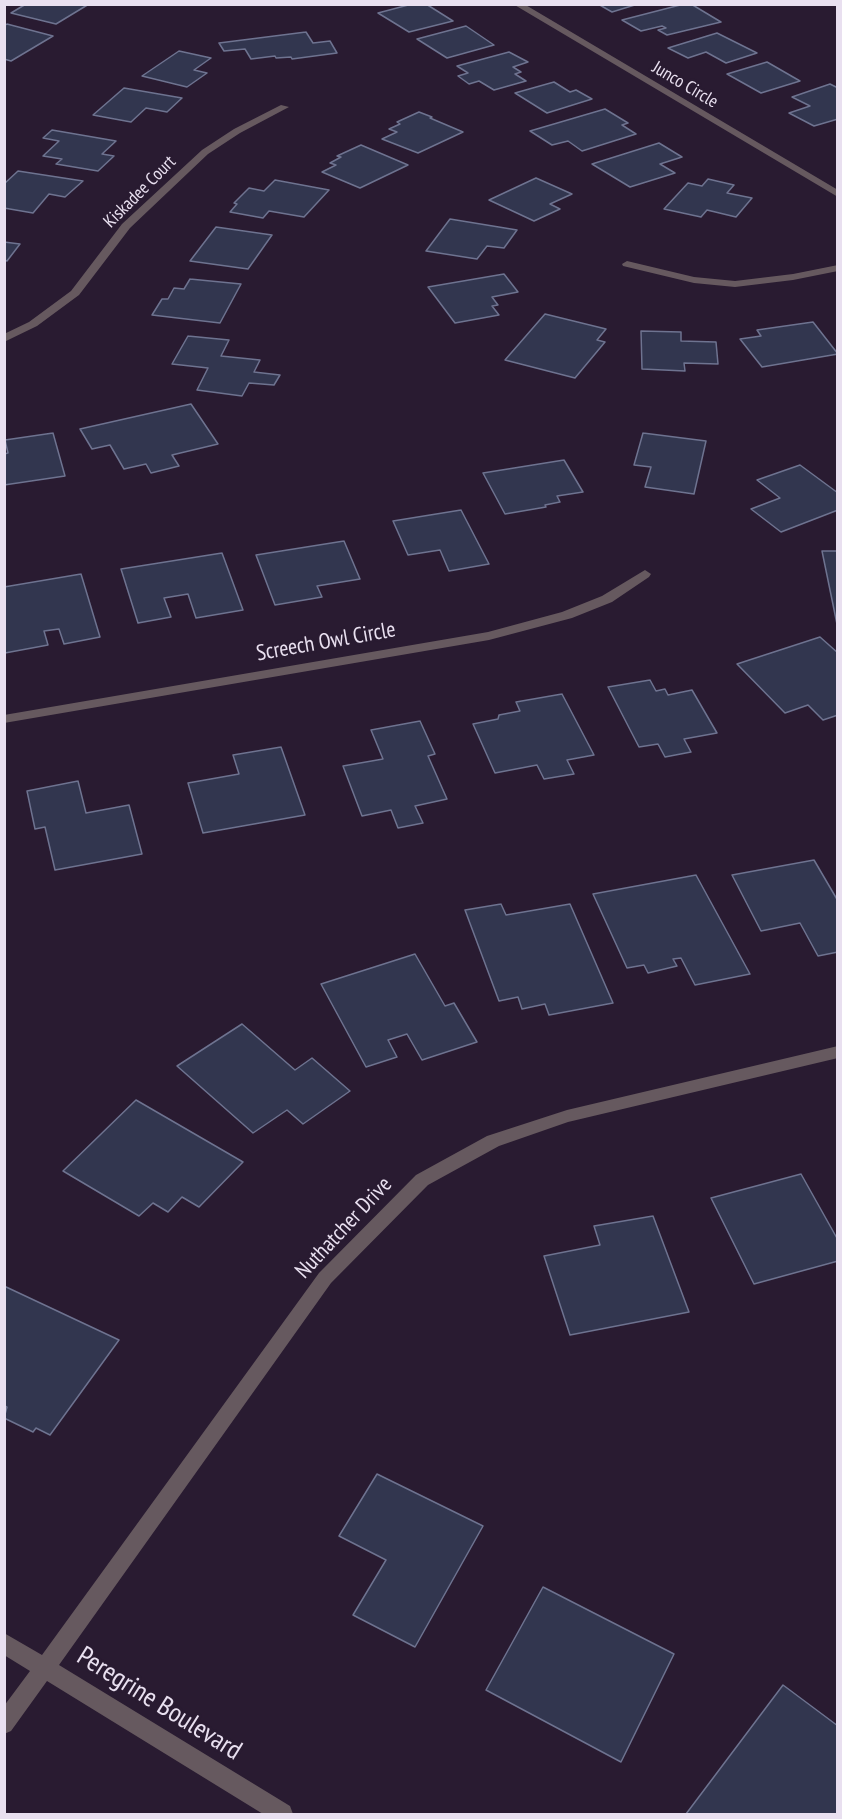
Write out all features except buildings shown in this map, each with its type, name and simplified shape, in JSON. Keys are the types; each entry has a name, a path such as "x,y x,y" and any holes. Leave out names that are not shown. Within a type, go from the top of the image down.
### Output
{"street":[{"name":"Junco Circle","path":"517,4 837,194"},
{"name":"Kiskadee Court","path":"4,339 33,324 75,293 126,225 205,152 237,130 284,107"},
{"path":"627,264 693,280 735,284 793,278 837,268"},
{"name":"Screech Owl Circle","path":"4,719 489,636 567,615 607,598 645,574"},
{"name":"Nuthatcher Drive","path":"4,1724 325,1278 422,1180 493,1141 567,1116 837,1052"},
{"name":"Peregrine Boulevard","path":"4,1643 282,1815"}]}
